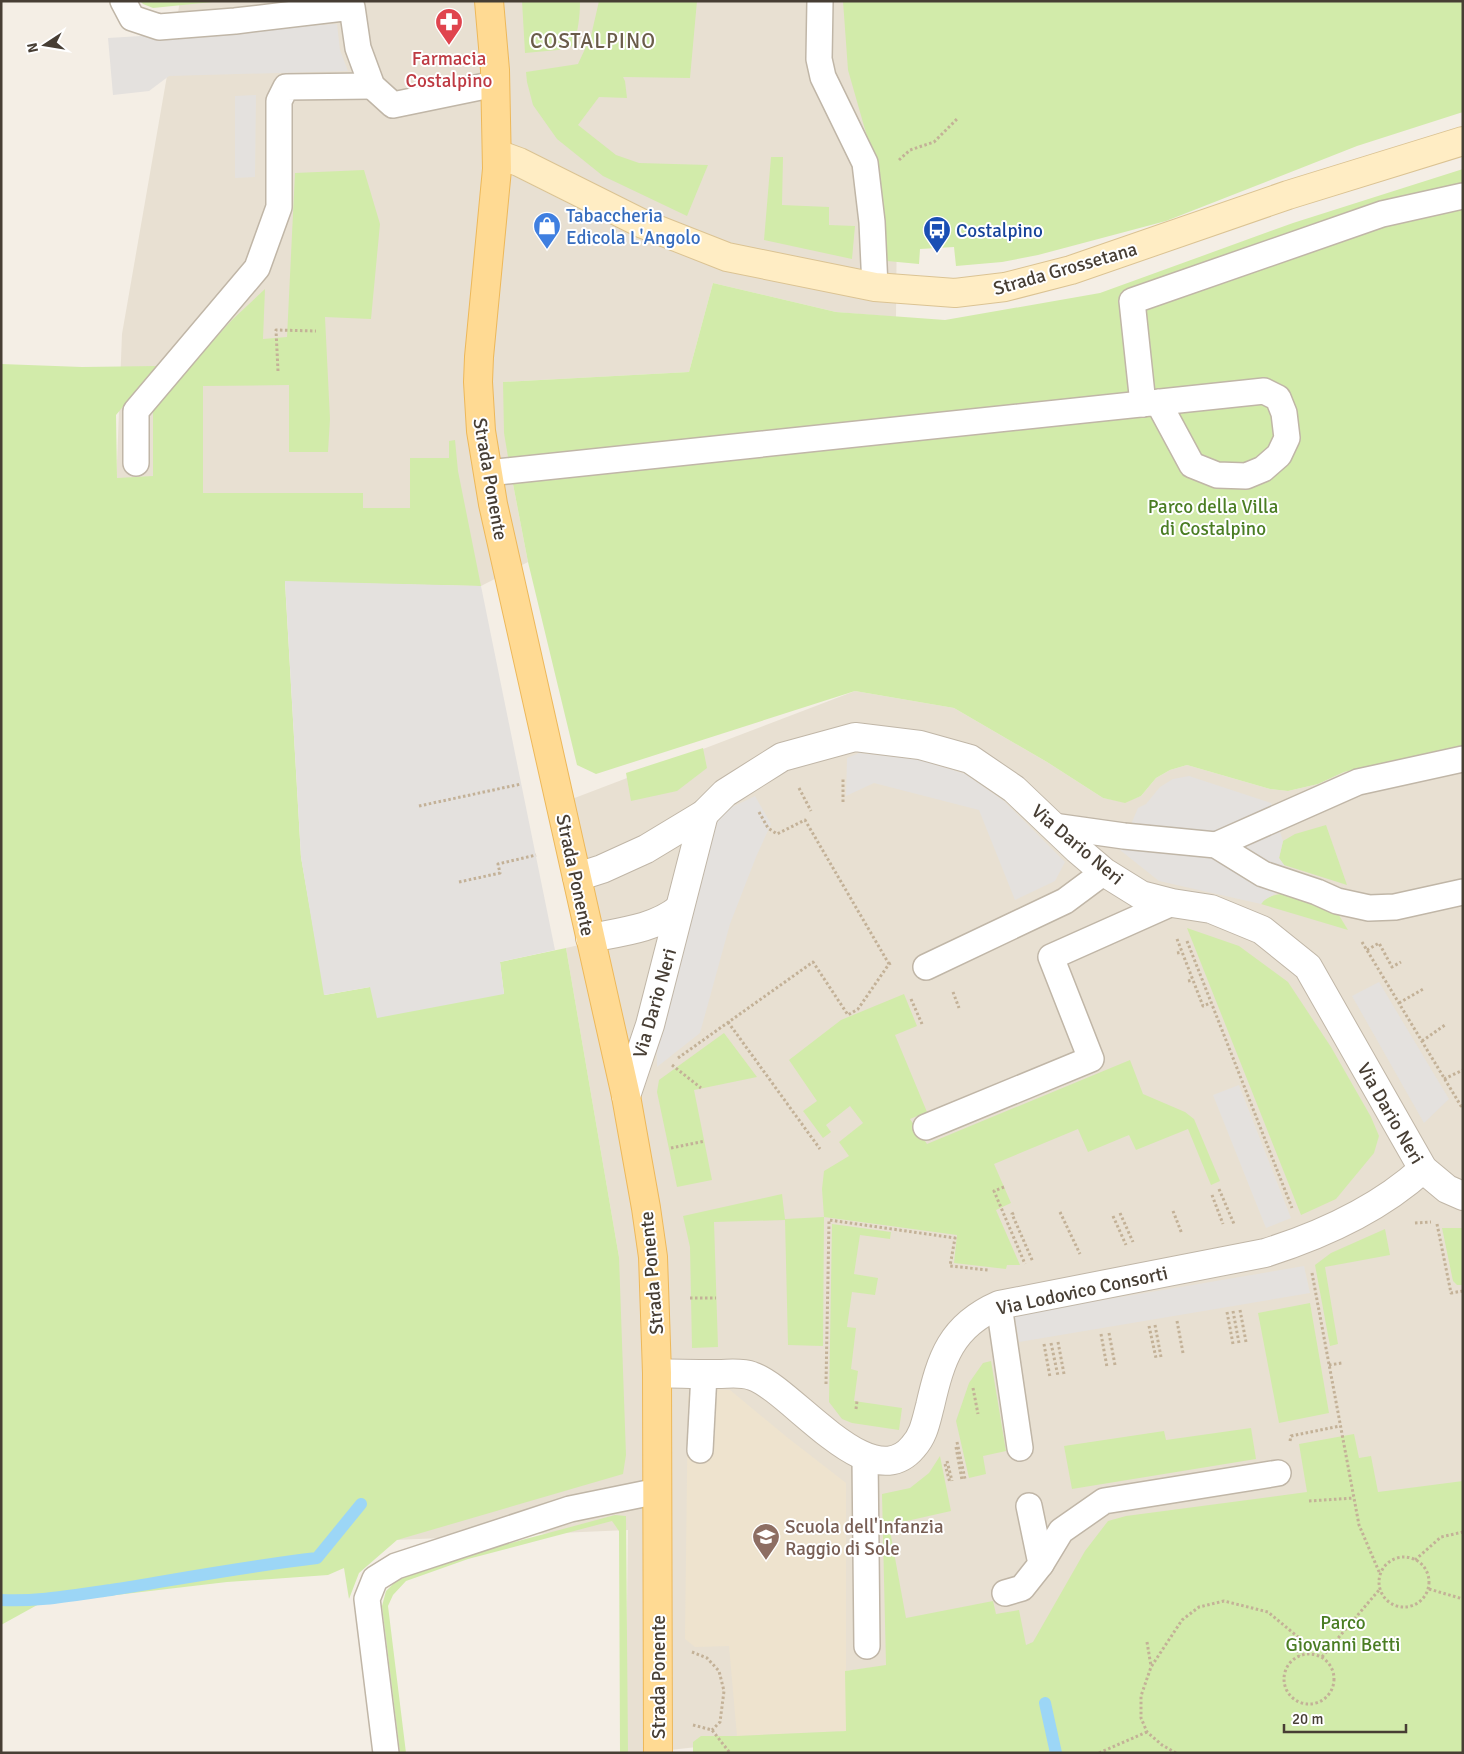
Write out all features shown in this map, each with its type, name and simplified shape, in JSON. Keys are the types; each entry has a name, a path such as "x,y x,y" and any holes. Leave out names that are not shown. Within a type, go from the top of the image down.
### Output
{"main road":[{"name":"Strada Ponente","path":"488,1 495,84 497,154 480,343 478,382 481,431 488,474 626,1096 653,1257 657,1373 658,1753"},
{"name":"Strada Grossetana","path":"497,154 519,162 643,224 719,254 876,287 955,293 1005,288 1037,280 1106,259 1288,195 1463,141"}],"street":[{"name":"Via Dario Neri","path":"577,877 602,869 646,848 704,814 725,793 782,757 855,737 920,745 970,759 1014,790 1104,872 1141,895 1211,910 1262,930 1308,968 1423,1169 1447,1189 1463,1196"},
{"name":"Via Dario Neri","path":"626,1096 652,1018 704,814"},
{"name":"Via Dario Neri","path":"590,938 656,924 668,918 679,909"},
{"name":"Via Lodovico Consorti","path":"657,1373 750,1375 762,1380 834,1438 865,1457 884,1461 903,1457 922,1437 945,1354 962,1329 986,1311 999,1305 1140,1276 1266,1253 1305,1240 1346,1221 1411,1180 1423,1169"}],"lane":[{"path":"123,1 132,18 160,27 234,21 352,4 358,48 372,86 393,105 495,84"},
{"path":"820,1 819,59 823,77 864,163 870,205 876,287"},
{"path":"136,463 136,411 256,268 279,208 279,101 286,87 372,86"},
{"path":"488,474 1150,403 1264,391 1278,398 1284,413 1287,438 1279,455 1264,469 1246,476 1218,475 1192,465 1150,403 1132,301 1382,214 1463,196"},
{"path":"1216,845 1358,782 1463,759"},
{"path":"1053,826 1124,836 1216,845 1263,874 1317,892 1337,901 1369,908 1395,907 1463,892"},
{"path":"926,966 1065,901 1104,872"},
{"path":"926,1127 1091,1059 1051,957 1172,903"},
{"path":"999,1305 1020,1448"},
{"path":"700,1450 704,1374"},
{"path":"865,1457 867,1646"},
{"path":"1005,1592 1022,1588 1041,1564 1061,1530 1104,1501 1278,1473"},
{"path":"386,1753 367,1599 375,1580 396,1566 570,1509 658,1491"},
{"path":"1029,1506 1041,1564"}],"path":[{"path":"870,205 887,192 895,165 910,150 934,142 956,119"},
{"path":"278,371 276,330 316,331"},
{"path":"796,783 811,811"},
{"path":"419,806 522,784"},
{"path":"768,828 777,834 805,820 889,964"},
{"path":"459,882 500,874 498,864 537,855"},
{"path":"1172,903 1227,1051 1293,1210"},
{"path":"1178,940 1203,1006 1210,1003"},
{"path":"1402,962 1392,967 1379,943 1368,952 1444,1079 1461,1106 1463,1105"},
{"path":"1177,953 1182,952"},
{"path":"664,1068 813,962 848,1015 858,1009 889,964 898,960"},
{"path":"1188,981 1193,980"},
{"path":"1399,1003 1425,988"},
{"path":"952,990 959,1008"},
{"path":"910,996 922,1024"},
{"path":"728,1022 820,1149"},
{"path":"1422,1041 1445,1026"},
{"path":"670,1064 701,1088"},
{"path":"1444,1079 1463,1070"},
{"path":"669,1149 704,1141"},
{"path":"1004,1187 994,1191 1028,1270"},
{"path":"1218,1189 1237,1230"},
{"path":"1212,1195 1226,1230"},
{"path":"1173,1211 1186,1242"},
{"path":"1060,1212 1083,1261"},
{"path":"1014,1213 1012,1214 1034,1262"},
{"path":"1120,1213 1134,1243"},
{"path":"1113,1216 1129,1251"},
{"path":"826,1393 829,1316 829,1220 915,1234 955,1238 950,1266 996,1271"},
{"path":"1436,1222 1451,1293 1463,1291"},
{"path":"682,1298 716,1298"},
{"path":"1318,1301 1359,1525 1380,1574"},
{"path":"1240,1310 1246,1342"},
{"path":"1233,1311 1239,1343"},
{"path":"1227,1312 1233,1344"},
{"path":"1176,1321 1183,1353"},
{"path":"1155,1325 1161,1356"},
{"path":"1149,1326 1156,1358"},
{"path":"1109,1333 1115,1365"},
{"path":"1101,1334 1107,1366"},
{"path":"1058,1342 1064,1374"},
{"path":"1051,1343 1058,1376"},
{"path":"1044,1344 1050,1377"},
{"path":"1329,1365 1342,1363"},
{"path":"969,1383 972,1386 978,1417"},
{"path":"1278,1473 1291,1436 1340,1426"},
{"path":"953,1436 963,1479"},
{"path":"944,1456 951,1482"},
{"path":"1309,1500 1354,1498"},
{"path":"1415,1560 1441,1537 1463,1532"},
{"path":"1406,1557 1415,1560 1427,1572 1428,1589 1420,1602 1404,1608 1389,1603 1379,1590 1380,1574 1390,1560 1406,1557"},
{"path":"1428,1589 1463,1599"},
{"path":"1322,1657 1379,1590"},
{"path":"1176,1753 1162,1745 1147,1732 1142,1718 1141,1696 1151,1667 1182,1620 1198,1607 1224,1601 1268,1612 1298,1637 1299,1656"},
{"path":"1147,1642 1151,1667"},
{"path":"692,1652 707,1658 719,1671 721,1677 724,1691 720,1722 712,1730"},
{"path":"1306,1654 1322,1657 1328,1662 1334,1677 1330,1693 1324,1699 1308,1704 1293,1698 1287,1691 1285,1683 1284,1674 1288,1666 1299,1656 1306,1654"},
{"path":"687,1730 694,1724 712,1730 730,1753"},
{"path":"1099,1753 1147,1732"}],"shaded area":[{"path":"180,1 899,1 896,317 836,312 713,283 689,372 503,382 519,464 520,477 513,484 528,562 481,586 285,581 114,540 122,334"},
{"path":"337,24 340,50 348,71 169,76 149,91 113,95 108,38"},
{"path":"256,95 255,177 235,178 235,96"},
{"path":"285,581 481,586 555,950 500,962 504,994 377,1018 370,987 324,995 301,857"},
{"path":"855,691 954,708 1047,762 1103,798 1125,802 1141,796 1156,778 1170,770 1187,765 1270,789 1288,791 1318,784 1344,772 1356,769 1360,791 1463,770 1463,1753 923,1661 846,1671 846,1731 642,1753 625,1753 628,1530 396,1540 619,1257 566,948 605,939 572,799"},
{"path":"859,753 921,760 965,774 1004,801 1065,862 1055,881 1015,900 979,810 874,783 846,796 847,758"},
{"path":"1189,776 1271,803 1283,841 1279,858 1284,865 1275,894 1264,900 1261,904 1159,881 1120,850 1138,808 1146,804 1160,787 1173,779"},
{"path":"755,796 771,824 730,924 700,1033 657,1067 656,1026 708,830 730,808"},
{"path":"1379,982 1449,1099 1424,1123 1352,996"},
{"path":"1239,1085 1291,1218 1266,1228 1213,1095"},
{"path":"1304,1266 1310,1293 1019,1342 1014,1315"},
{"name":"Scuola dell'Infanzia Raggio di Sole","path":"696,1390 730,1390 846,1483 846,1731 737,1736 729,1646 695,1647 685,1639 688,1395"}],"green space":[{"path":"140,1 222,1 153,8"},
{"path":"522,1 580,1 580,13 573,46 558,50 525,53"},
{"path":"599,1 697,1 690,78 623,77 627,98 599,97 578,125 616,155 639,163 708,165 687,216 603,176 557,139 533,105 526,72 578,64 591,36"},
{"path":"843,1 1463,1 1463,112 1357,146 1166,221 1038,255 1002,262 956,266 954,247 920,249 919,264 887,261 874,161 848,70"},
{"path":"771,157 783,157 782,205 829,207 829,225 855,226 852,259 764,240"},
{"name":"Parco della Villa di Costalpino","path":"1463,169 1463,745 1344,772 1318,784 1288,791 1270,789 1187,765 1170,770 1156,778 1141,796 1125,803 1103,798 1047,762 954,708 855,691 596,774 577,765 528,562 513,484 520,477 519,464 508,457 504,433 503,382 689,372 713,283 836,312 945,320 1100,293 1293,223"},
{"path":"364,170 380,224 371,319 325,317 330,419 328,452 289,452 289,385 203,386 203,493 363,493 363,508 410,508 410,458 449,458 449,441 455,440 458,471 481,586 285,582 301,857 325,995 370,987 504,994 500,962 566,948 619,1257 626,1455 623,1474 397,1540 359,1573 349,1599 344,1568 328,1575 227,1582 39,1604 1,1625 1,364 82,367 157,366 116,415 117,478 153,476 153,406 232,320 265,289 263,339 287,337 295,173"},
{"path":"703,748 707,768 677,791 631,801 626,773"},
{"path":"1326,825 1347,885 1284,865 1279,858 1283,841 1295,834"},
{"path":"1288,893 1334,907 1348,930 1261,904 1270,897"},
{"path":"1187,928 1239,946 1288,982 1331,1047 1371,1117 1379,1136 1374,1153 1336,1199 1301,1215"},
{"path":"904,994 917,1026 895,1035 927,1112 910,1119 927,1144 1130,1060 1143,1094 1185,1112 1194,1119 1220,1181 1211,1185 1188,1129 1136,1150 1129,1135 1088,1152 1078,1129 994,1164 1011,1203 996,1210 1020,1265 1007,1265 1006,1269 954,1263 957,1235 824,1217 822,1189 824,1171 849,1156 839,1142 863,1123 850,1106 826,1125 831,1132 823,1138 803,1111 817,1101 789,1060 841,1020"},
{"path":"724,1033 757,1077 694,1090 712,1180 677,1187 657,1092 659,1080"},
{"path":"782,1194 785,1219 824,1217 823,1346 788,1345 785,1220 714,1222 718,1347 692,1348 690,1247 683,1216"},
{"path":"832,1224 891,1232 890,1239 860,1235 854,1274 878,1278 875,1295 852,1292 847,1327 856,1328 851,1369 858,1371 854,1401 902,1408 899,1430 852,1423 842,1419 829,1402"},
{"path":"1442,1228 1463,1228 1463,1285 1457,1285 1453,1281"},
{"path":"1385,1229 1390,1255 1325,1267 1338,1344 1330,1346 1315,1265 1331,1253"},
{"path":"1310,1303 1329,1413 1279,1423 1258,1313"},
{"path":"991,1361 1006,1451 983,1456 986,1474 969,1478 956,1421 969,1383 983,1363"},
{"path":"1251,1428 1256,1459 1072,1489 1064,1446 1164,1431 1166,1440"},
{"name":"Parco Giovanni Betti","path":"1354,1434 1359,1458 1371,1456 1378,1492 1463,1481 1463,1753 693,1753 693,1742 701,1736 846,1731 845,1671 886,1665 882,1494 910,1488 929,1473 940,1456 951,1511 889,1525 906,1618 993,1601 996,1614 1019,1610 1026,1645 1033,1642 1085,1551 1108,1521 1126,1516 1307,1492 1299,1444"},
{"path":"615,1515 626,1516 628,1753 620,1753 619,1531 612,1521 468,1559 406,1581 393,1595 388,1606 406,1753 400,1753 382,1606 386,1591 401,1576 459,1557"}],"waterway":[{"path":"1,1600 29,1600 70,1596 317,1558 361,1504"},
{"path":"1045,1703 1056,1753"}],"place":[{"name":"Farmacia Costalpino","path":"449,46"},
{"name":"Tabaccheria Edicola L'Angolo","path":"547,250"},
{"name":"Costalpino","path":"937,254"},
{"name":"Scuola dell'Infanzia Raggio di Sole","path":"766,1561"}],"district":[{"name":"COSTALPINO","path":"593,41"}]}
